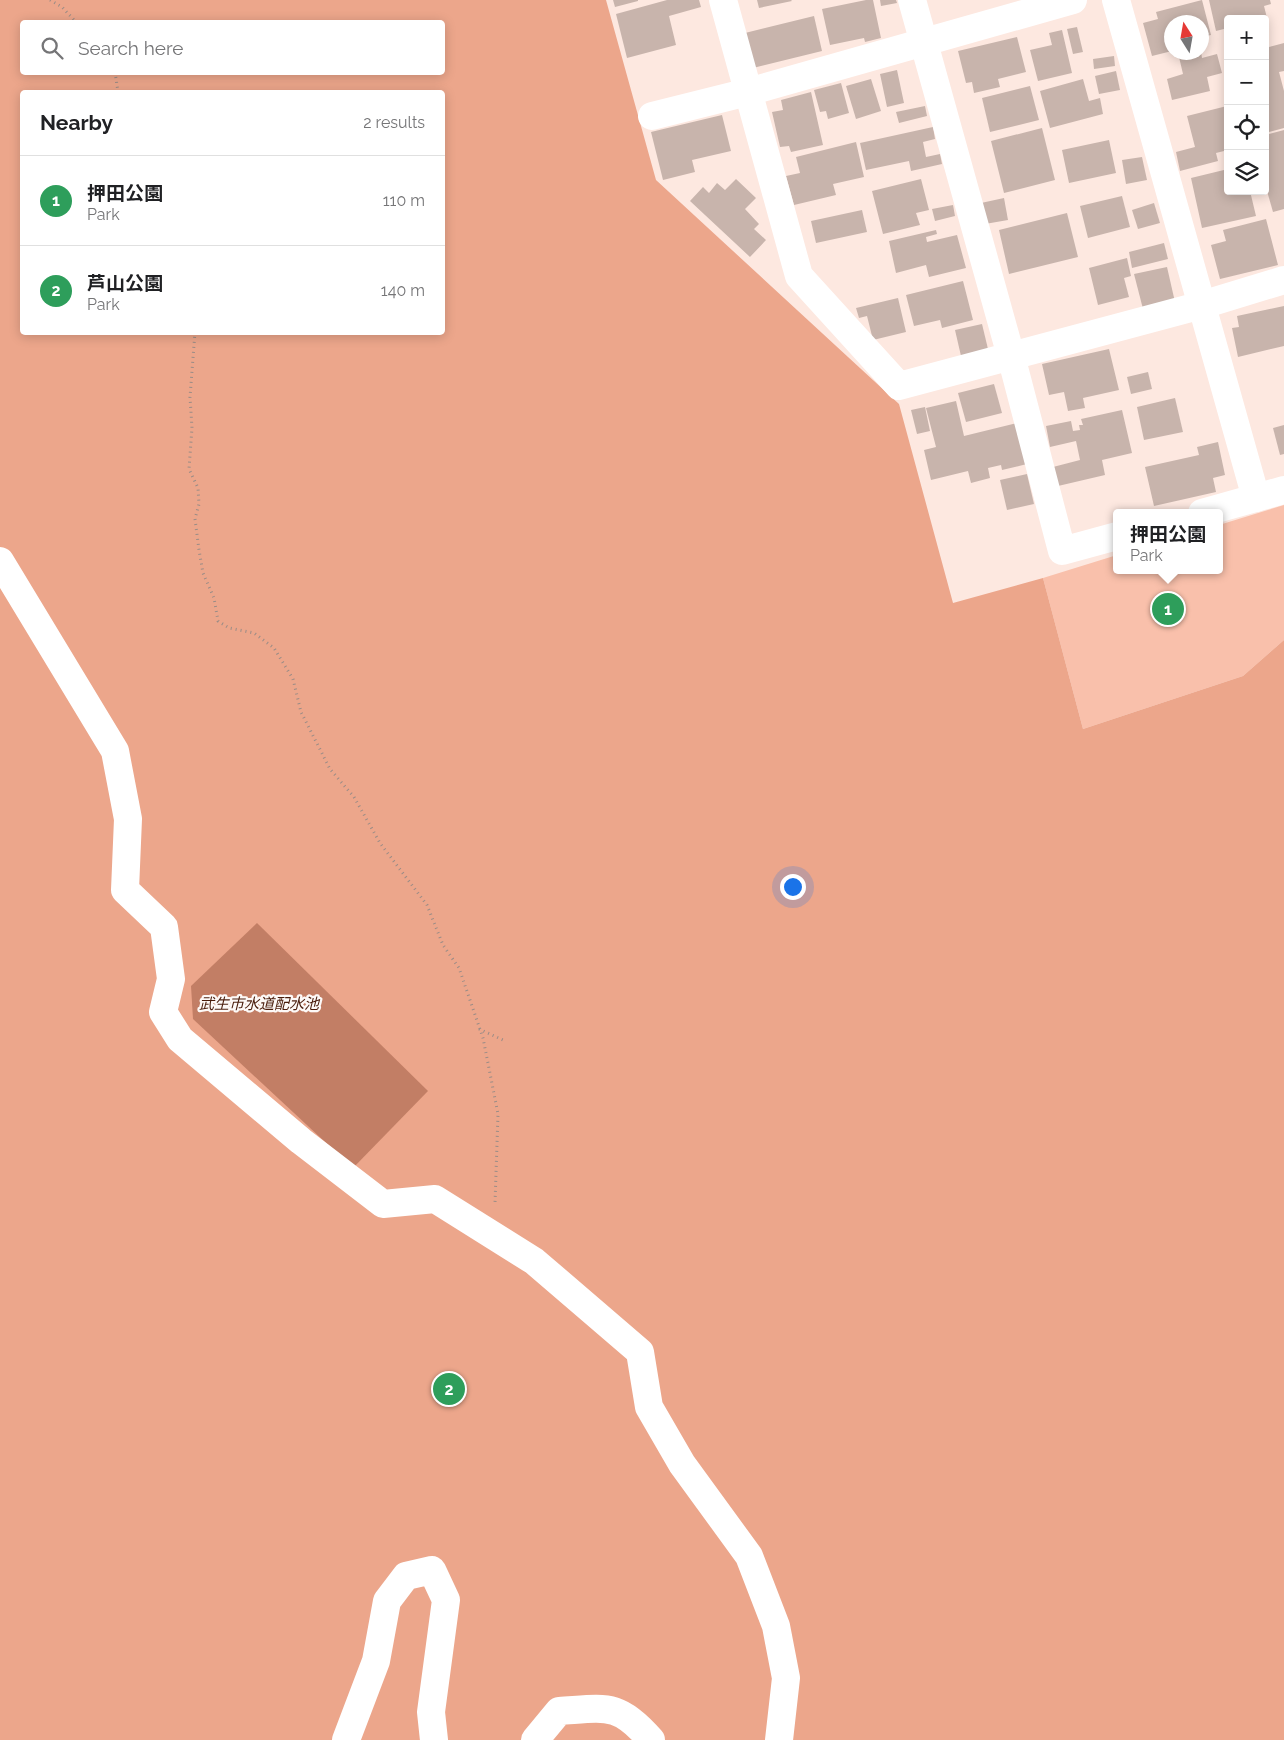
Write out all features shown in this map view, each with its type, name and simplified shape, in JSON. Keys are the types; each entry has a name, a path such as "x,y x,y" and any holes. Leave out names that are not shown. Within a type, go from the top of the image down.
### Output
{"street":[{"path":"723,0 799,276 899,386 1202,305 1284,280"},
{"path":"912,0 1011,356 1062,551 1113,537"},
{"path":"652,116 748,92 1073,0"},
{"path":"1116,0 1256,498"},
{"path":"1216,509 1284,490"},
{"path":"0,560 115,751 128,819 125,890 164,927 171,979 164,1012 180,1039 301,1141 383,1204 435,1200 534,1261 640,1352 649,1407 682,1464 749,1556 776,1626 786,1678 779,1740"},
{"path":"346,1740 376,1661 387,1602 406,1576 432,1570 446,1600 431,1712 434,1740"},
{"path":"535,1740 559,1711 610,1708 635,1721 651,1740"}],"path":[{"path":"50,0 62,7 74,20"},
{"path":"115,75 118,90"},
{"path":"195,335 190,397 192,428 189,469 198,488 199,504 195,519 200,558 214,598 218,620 229,628 254,633 274,648 293,679 301,712 330,769 354,797 380,843 427,905 444,945 459,968 479,1028 498,1114 494,1236"},
{"path":"479,1028 503,1040"}],"shaded area":[{"path":"0,0 606,0 656,180 899,404 953,603 1043,578 1083,729 1243,676 1284,640 1284,1740 0,1740"},
{"path":"1284,505 1284,640 1243,676 1083,729 1043,578 1113,556 1113,574 1223,574 1223,524"}],"water":[{"name":"武生市水道配水池","path":"257,923 428,1091 353,1168 193,1019 191,986"}],"building":[{"path":"613,0 638,0 638,1 615,7"},
{"path":"667,0 699,0 701,7 669,16 676,45 627,58 616,14"},
{"path":"757,0 791,0 792,1 759,8"},
{"path":"873,0 881,38 865,42 864,38 830,45 822,9"},
{"path":"880,0 896,0 897,3 881,6"},
{"path":"1202,0 1206,15 1164,15 1164,53 1152,56 1143,23 1158,19 1156,12"},
{"path":"1209,0 1270,0 1271,4 1264,6 1266,15 1224,15 1224,29 1216,31"},
{"path":"814,16 822,51 753,68 745,33"},
{"path":"1077,27 1083,52 1073,54 1067,29"},
{"path":"1062,30 1072,73 1038,81 1030,50 1052,45 1049,33"},
{"path":"1017,37 1026,72 998,79 1000,87 974,93 972,82 966,83 958,51"},
{"path":"1284,43 1284,71 1279,72 1284,91 1284,128 1269,132 1269,60 1269,47"},
{"path":"1217,54 1222,73 1207,77 1210,91 1172,100 1167,79 1183,74 1180,60 1209,60 1209,56"},
{"path":"1114,56 1115,66 1094,69 1093,59"},
{"path":"897,70 904,103 887,107 880,74"},
{"path":"1116,71 1120,90 1099,94 1095,76"},
{"path":"871,79 881,111 856,119 846,86"},
{"path":"1083,79 1089,101 1100,98 1103,114 1050,128 1040,91"},
{"path":"841,83 849,113 828,119 826,111 820,112 814,90"},
{"path":"1030,86 1039,120 990,132 982,98"},
{"path":"811,92 823,145 791,152 789,146 780,147 772,112 783,110 781,100"},
{"path":"925,106 927,116 899,123 896,112"},
{"path":"1224,107 1224,151 1216,153 1218,161 1180,171 1176,152 1195,147 1187,116"},
{"path":"722,115 731,151 692,160 695,172 663,180 651,132"},
{"path":"933,127 935,139 923,142 926,157 940,154 942,164 911,171 909,161 866,170 860,143"},
{"path":"1042,128 1055,180 1004,193 991,141"},
{"path":"1284,130 1284,209 1273,212 1268,195 1269,134"},
{"path":"1109,140 1116,173 1069,183 1062,150"},
{"path":"856,142 864,177 833,184 836,195 794,205 786,176 800,173 796,157"},
{"path":"1142,157 1147,180 1126,184 1122,160"},
{"path":"1224,170 1224,195 1251,195 1256,216 1202,228 1191,178"},
{"path":"736,179 756,198 745,209 759,224 754,229 766,240 750,257 690,201 703,187 709,193 717,183 725,190"},
{"path":"921,179 929,210 916,213 920,225 883,234 872,191"},
{"path":"1122,196 1130,227 1088,238 1080,206"},
{"path":"1004,198 1008,220 985,224 981,203"},
{"path":"1154,203 1160,223 1138,229 1132,210"},
{"path":"953,205 955,216 935,221 932,209"},
{"path":"862,210 867,232 816,243 811,221"},
{"path":"1067,213 1078,257 1009,274 999,230"},
{"path":"1266,219 1278,265 1220,279 1211,245 1226,241 1223,230"},
{"path":"936,230 937,234 926,237 927,242 957,235 966,268 929,277 926,265 896,273 889,241"},
{"path":"1164,243 1168,259 1132,268 1129,252"},
{"path":"1127,258 1131,276 1124,278 1129,297 1098,305 1089,268"},
{"path":"1167,267 1175,302 1143,309 1134,274"},
{"path":"963,281 973,320 942,328 940,320 914,326 906,295"},
{"path":"898,298 906,332 873,340 867,316 859,318 856,308"},
{"path":"1284,306 1284,346 1238,357 1232,328 1239,327 1237,316"},
{"path":"982,324 988,349 961,356 955,330"},
{"path":"1109,349 1119,390 1083,398 1085,408 1068,411 1064,392 1049,395 1042,364"},
{"path":"1148,372 1152,389 1131,394 1127,377"},
{"path":"994,384 1002,413 966,422 958,393"},
{"path":"1175,398 1183,432 1144,440 1137,407"},
{"path":"956,401 964,436 1017,423 1027,464 1002,470 1001,465 988,468 990,478 971,483 968,471 931,480 924,450 936,447 926,408"},
{"path":"925,407 930,431 917,434 911,410"},
{"path":"1122,410 1132,453 1102,460 1105,475 1058,486 1053,467 1080,460 1076,441 1050,447 1046,426 1071,421 1073,431 1080,430 1079,425 1083,425 1081,419"},
{"path":"1284,425 1284,454 1280,455 1273,428"},
{"path":"1218,442 1225,475 1213,478 1216,492 1154,506 1145,467 1199,455 1197,447"},
{"path":"1027,474 1034,504 1007,510 1000,480"}],"place":[{"name":"押田公園","path":"1168,609"},
{"name":"芦山公園","path":"449,1389"}]}
